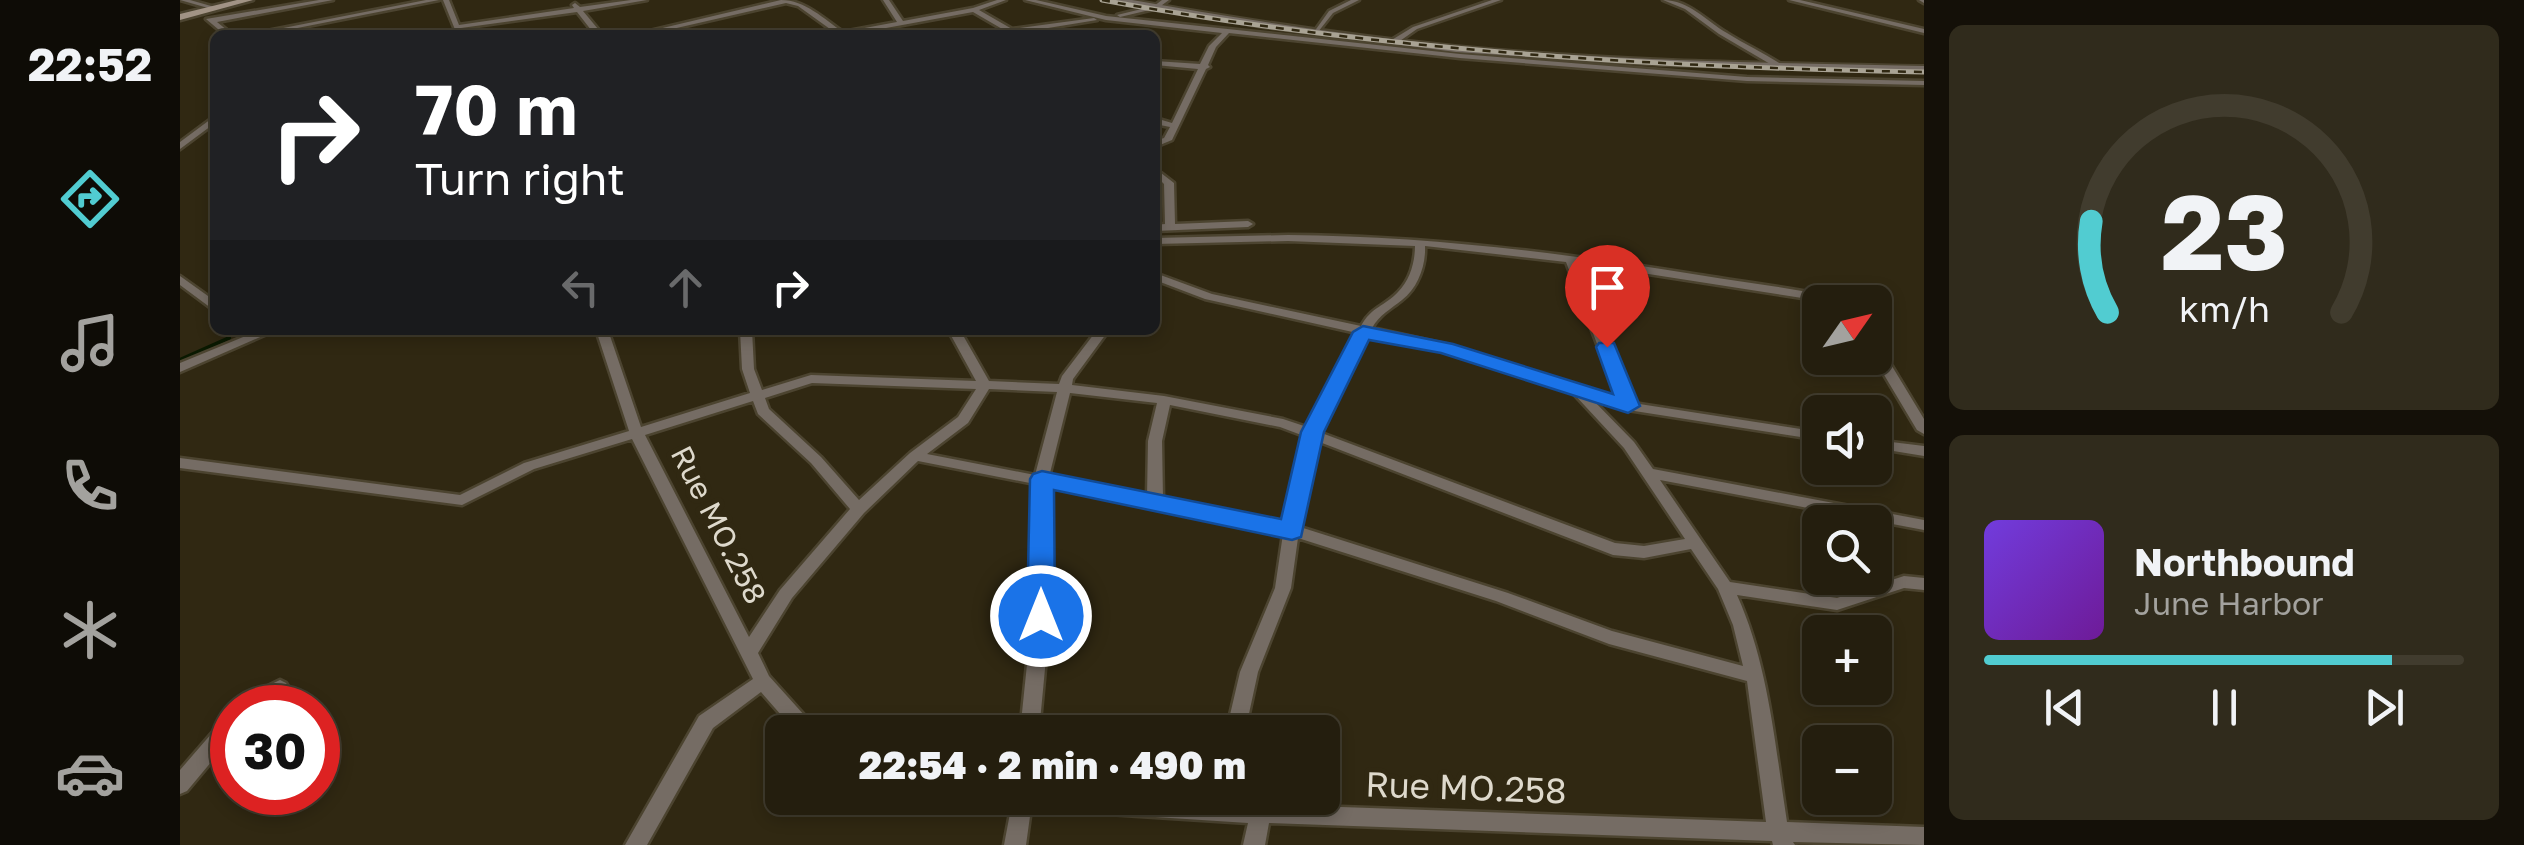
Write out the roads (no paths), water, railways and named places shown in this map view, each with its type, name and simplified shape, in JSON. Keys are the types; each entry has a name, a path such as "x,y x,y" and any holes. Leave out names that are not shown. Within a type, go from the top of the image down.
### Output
{"main road":[{"path":"180,17 248,0"}],"street":[{"path":"182,0 214,8"},
{"path":"211,21 330,0"},
{"path":"277,30 436,0"},
{"path":"446,0 459,30"},
{"path":"463,30 575,4 644,0"},
{"path":"660,30 785,0 800,5 836,30"},
{"path":"886,0 901,23"},
{"path":"858,30 974,10 1003,0"},
{"path":"1028,0 1106,18 1370,48 1747,79 1924,83"},
{"path":"1118,0 1505,54 1924,68"},
{"path":"1316,30 1331,12 1356,0"},
{"path":"1394,41 1431,22 1498,0"},
{"path":"1666,0 1687,8 1721,33 1780,66"},
{"path":"1796,0 1924,31"},
{"path":"1032,30 1106,18 1161,3"},
{"path":"575,4 595,30"},
{"path":"974,10 1008,30"},
{"path":"200,12 223,30"},
{"path":"1898,25 1924,20"},
{"path":"697,22 706,30"},
{"path":"1160,142 1168,140 1213,46 1228,30"},
{"path":"1160,63 1206,67"},
{"path":"1160,122 1176,126"},
{"path":"180,144 210,123"},
{"path":"194,136 210,133"},
{"path":"1161,176 1168,183 1170,228"},
{"path":"1160,228 1248,224"},
{"path":"1160,241 1258,236 1420,242 1571,260 1802,295"},
{"path":"1239,715 1248,672 1283,588 1312,432 1372,316 1403,294 1420,263 1420,242"},
{"path":"1571,260 1628,406"},
{"path":"1160,278 1209,296 1445,348 1628,406 1802,433"},
{"path":"180,279 210,303"},
{"path":"180,368 244,335"},
{"name":"Rue MO.258","path":"604,335 636,432 763,681 792,715"},
{"path":"746,335 748,369 754,395 763,411 816,460 859,509"},
{"path":"957,335 985,385"},
{"path":"1031,715 1041,616 1042,479 1067,379 1099,335"},
{"path":"1891,375 1924,430"},
{"path":"180,464 462,500 529,466 754,395 826,378 1064,388 1164,400 1312,432 1612,549 1644,552 1696,543"},
{"path":"749,652 786,594 859,509 915,456 963,420 985,385"},
{"path":"1579,393 1629,444 1725,587 1742,625 1755,676 1781,838"},
{"path":"1155,503 1156,441 1164,400"},
{"path":"1892,447 1924,452"},
{"path":"915,456 1292,530 1502,597 1609,637 1755,676"},
{"path":"1648,473 1924,525"},
{"path":"1725,587 1837,604 1904,582 1924,584"},
{"path":"636,845 706,722 763,681"},
{"path":"180,785 210,750"},
{"path":"1014,845 1016,815"},
{"path":"1254,845 1260,815"},
{"name":"Rue MO.258","path":"1282,815 1781,838 1924,838"}],"waterway":[{"path":"180,360 229,338"}],"railway":[{"path":"1102,0 1306,32 1511,53 1717,66 1924,72"}]}
